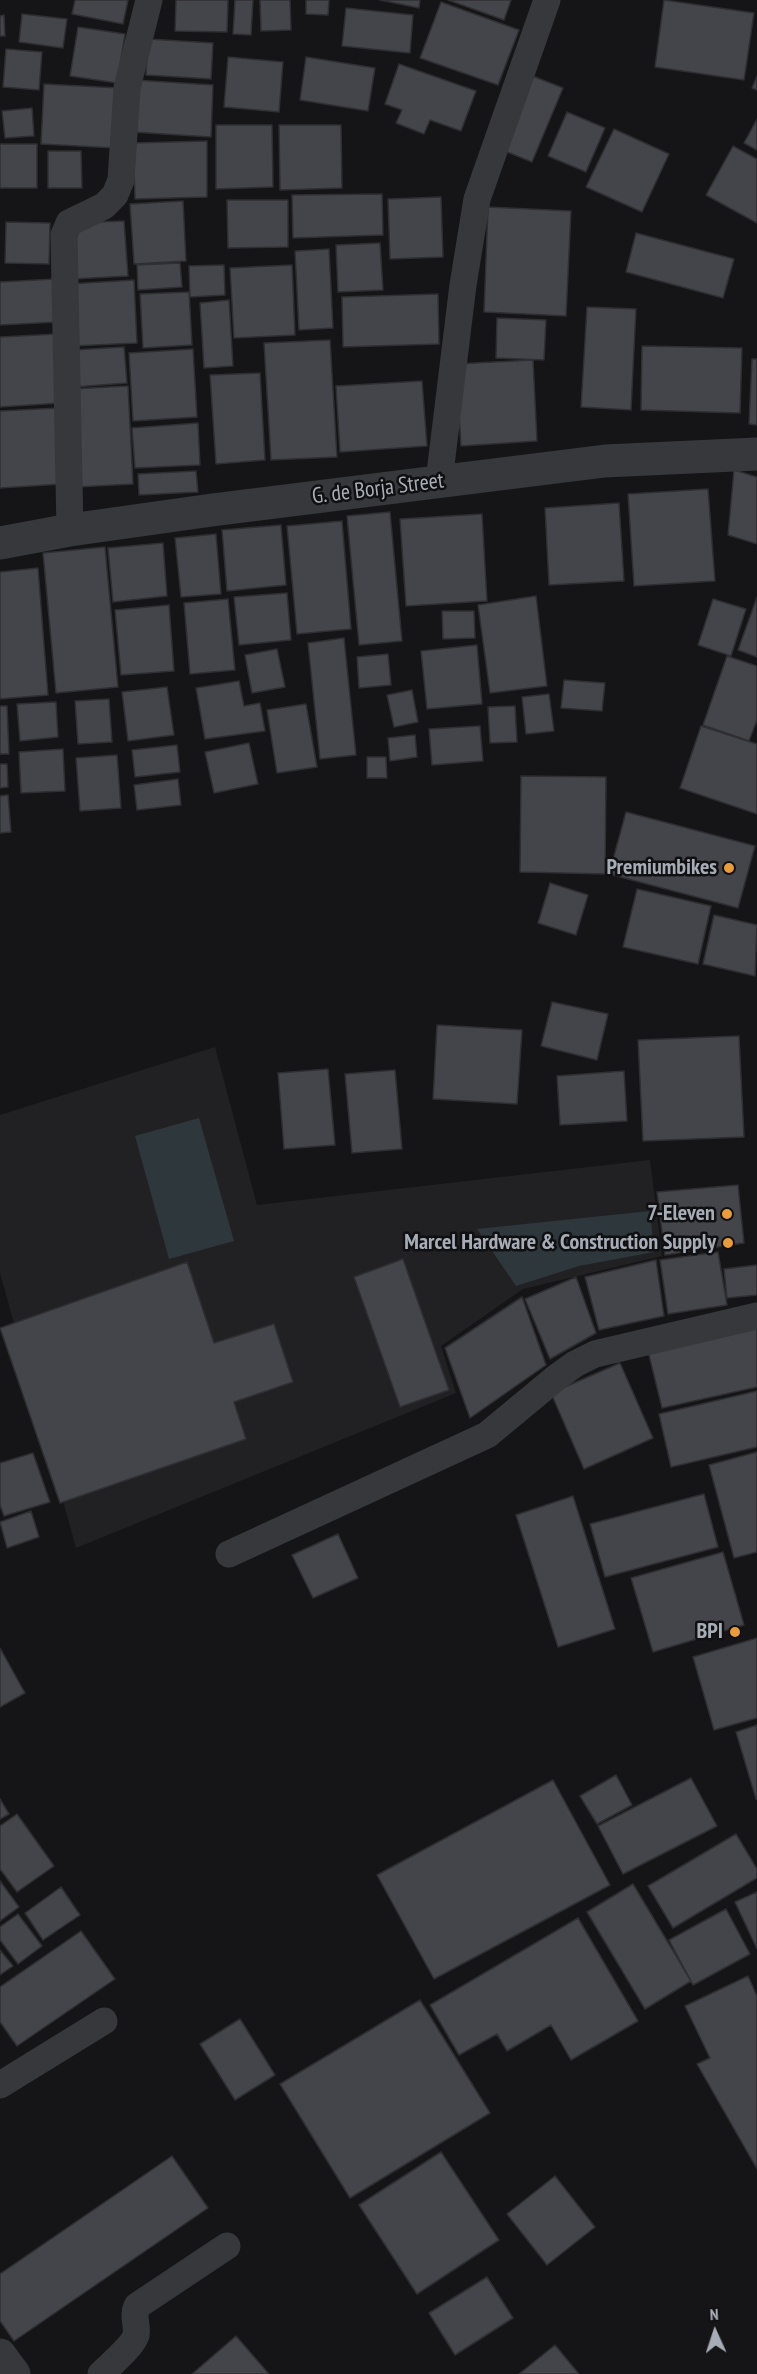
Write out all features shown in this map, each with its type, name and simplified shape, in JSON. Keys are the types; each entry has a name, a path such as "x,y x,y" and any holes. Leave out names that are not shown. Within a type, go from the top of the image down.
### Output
{"street":[{"name":"G. de Borja Street","path":"0,543 70,530 605,461 757,454"},
{"path":"0,2355 15,2374"}],"lane":[{"path":"70,530 64,235 69,223 104,206 115,195 121,180 127,88 149,0"},
{"path":"440,481 463,285 477,199 547,0"},
{"path":"229,1554 487,1435 557,1377 575,1364 595,1354 757,1316"},
{"path":"0,2085 104,2021"},
{"path":"101,2374 135,2339 137,2306 227,2246"}],"shaded area":[{"path":"215,1047 257,1205 650,1160 662,1256 523,1289 441,1346 456,1393 76,1548 0,1273 0,1115"},
{"path":"199,1118 234,1241 169,1259 135,1136"},
{"path":"650,1211 654,1252 579,1266 516,1286 477,1229"}],"building":[{"path":"75,0 128,0 123,24 72,14"},
{"path":"176,0 228,0 227,32 175,31"},
{"path":"235,0 253,0 251,35 233,34"},
{"path":"260,0 290,0 291,30 261,31"},
{"path":"306,0 329,0 328,15 306,14"},
{"path":"380,0 420,0 419,8"},
{"path":"448,0 511,0 504,20"},
{"path":"664,0 754,13 744,80 655,67"},
{"path":"441,2 519,30 498,85 420,58"},
{"path":"346,8 413,15 410,53 342,46"},
{"path":"22,14 67,19 63,48 19,42"},
{"path":"4,15 5,36 0,36 0,16"},
{"path":"78,27 125,34 117,83 70,76"},
{"path":"148,39 213,43 211,79 146,75"},
{"path":"6,49 42,52 39,90 3,87"},
{"path":"228,57 283,62 279,112 224,107"},
{"path":"306,57 375,68 368,111 300,100"},
{"path":"399,64 476,91 461,131 430,120 424,134 396,123 402,110 385,104"},
{"path":"530,75 563,88 532,162 500,149"},
{"path":"757,76 757,90 752,88"},
{"path":"135,80 213,85 211,137 132,132"},
{"path":"44,84 119,88 115,148 41,144"},
{"path":"32,108 34,136 5,138 2,111"},
{"path":"567,112 605,128 586,172 548,156"},
{"path":"757,119 757,150 744,143"},
{"path":"216,125 272,125 273,187 216,189"},
{"path":"279,125 341,125 342,188 280,190"},
{"path":"614,129 669,154 642,212 586,187"},
{"path":"207,141 207,197 135,199 133,143"},
{"path":"0,144 37,144 37,188 0,188"},
{"path":"733,146 757,159 757,223 706,195"},
{"path":"48,151 81,151 82,188 48,188"},
{"path":"382,194 383,235 293,238 292,195"},
{"path":"441,197 443,257 390,259 388,199"},
{"path":"227,200 288,200 288,247 228,248"},
{"path":"183,201 186,261 134,264 130,204"},
{"path":"488,207 571,211 566,316 484,312"},
{"path":"124,221 128,276 73,279 69,223"},
{"path":"6,222 50,223 49,264 5,263"},
{"path":"636,233 734,259 723,298 626,272"},
{"path":"380,243 383,290 338,292 336,245"},
{"path":"329,249 333,328 299,330 295,251"},
{"path":"180,263 182,287 138,290 137,265"},
{"path":"224,265 225,295 190,297 189,266"},
{"path":"292,265 295,335 234,338 230,268"},
{"path":"55,279 57,322 0,325 0,282"},
{"path":"134,280 137,343 73,346 69,284"},
{"path":"189,292 192,345 143,348 140,294"},
{"path":"438,294 439,344 343,347 342,297"},
{"path":"229,300 233,366 204,368 200,303"},
{"path":"587,307 636,309 631,410 581,407"},
{"path":"497,318 546,320 544,360 496,358"},
{"path":"57,334 61,403 0,407 0,337"},
{"path":"330,340 337,457 271,460 264,343"},
{"path":"642,346 742,348 740,413 641,410"},
{"path":"124,347 127,383 75,387 73,350"},
{"path":"193,349 197,417 133,421 129,353"},
{"path":"752,359 757,359 757,425 749,424"},
{"path":"533,360 537,441 461,446 456,364"},
{"path":"260,373 265,460 216,464 210,375"},
{"path":"422,381 427,446 340,452 336,386"},
{"path":"128,386 133,484 77,487 71,389"},
{"path":"58,408 62,484 0,488 0,411"},
{"path":"198,423 200,465 135,468 132,428"},
{"path":"734,470 757,477 757,544 728,535"},
{"path":"196,471 198,492 139,495 138,474"},
{"path":"708,489 715,581 634,586 628,494"},
{"path":"619,503 624,581 549,585 545,508"},
{"path":"390,512 402,641 359,645 347,516"},
{"path":"482,514 487,601 406,606 400,519"},
{"path":"342,521 351,629 297,634 287,526"},
{"path":"281,525 286,585 227,591 222,530"},
{"path":"216,534 221,594 181,597 175,538"},
{"path":"163,543 167,596 113,602 108,548"},
{"path":"105,547 118,687 56,693 43,553"},
{"path":"38,568 48,695 0,699 0,572"},
{"path":"287,593 291,640 239,645 234,597"},
{"path":"536,596 547,686 490,693 478,605"},
{"path":"757,597 757,657 738,650"},
{"path":"228,599 235,670 190,674 184,603"},
{"path":"713,599 746,609 731,656 698,645"},
{"path":"169,605 174,671 121,675 115,610"},
{"path":"442,611 474,611 475,638 443,639"},
{"path":"344,638 356,755 320,759 308,643"},
{"path":"477,645 482,704 427,709 421,651"},
{"path":"277,649 285,687 252,693 245,655"},
{"path":"388,654 391,685 359,688 357,657"},
{"path":"727,656 757,666 757,720 749,741 703,725"},
{"path":"564,680 605,683 602,711 561,708"},
{"path":"239,681 244,706 260,703 265,731 205,739 196,688"},
{"path":"167,687 174,735 128,741 122,692"},
{"path":"412,690 418,722 394,727 387,695"},
{"path":"549,694 554,731 526,734 522,697"},
{"path":"109,699 112,742 78,744 75,701"},
{"path":"56,702 58,737 20,741 17,704"},
{"path":"306,704 317,767 277,773 267,710"},
{"path":"0,706 7,706 9,754 0,754"},
{"path":"515,706 517,742 490,743 488,707"},
{"path":"480,726 483,761 432,765 429,729"},
{"path":"701,726 757,744 757,814 680,788"},
{"path":"415,735 417,757 390,761 388,738"},
{"path":"249,743 258,784 214,793 205,752"},
{"path":"177,745 180,772 135,777 132,750"},
{"path":"63,749 65,791 21,793 19,752"},
{"path":"117,755 121,808 80,811 76,758"},
{"path":"367,757 386,757 387,778 367,778"},
{"path":"0,764 7,764 8,787 0,788"},
{"path":"521,776 606,777 605,874 520,872"},
{"path":"178,779 181,805 137,810 134,785"},
{"path":"8,795 11,832 0,833 0,796"},
{"path":"626,812 755,846 738,908 609,874"},
{"path":"550,883 588,895 576,935 538,923"},
{"path":"637,889 711,906 698,964 623,947"},
{"path":"714,915 757,925 755,976 703,964"},
{"path":"552,1002 608,1014 597,1060 541,1046"},
{"path":"437,1025 522,1030 517,1104 433,1099"},
{"path":"739,1036 744,1137 643,1141 638,1040"},
{"path":"328,1069 335,1145 284,1149 278,1073"},
{"path":"395,1070 402,1149 352,1153 345,1074"},
{"path":"624,1071 627,1121 560,1125 557,1076"},
{"path":"738,1185 744,1243 665,1255 657,1192"},
{"path":"718,1252 727,1305 668,1314 660,1260"},
{"path":"403,1259 449,1390 400,1407 354,1277"},
{"path":"656,1260 664,1316 599,1330 585,1277"},
{"path":"187,1262 214,1343 274,1324 293,1382 234,1402 246,1439 60,1503 0,1328"},
{"path":"757,1265 757,1295 727,1298 724,1269"},
{"path":"576,1277 596,1333 550,1359 525,1299"},
{"path":"522,1297 546,1365 470,1418 445,1348"},
{"path":"757,1327 757,1387 662,1408 648,1351"},
{"path":"620,1363 653,1438 584,1469 551,1393"},
{"path":"757,1391 757,1447 671,1467 659,1414"},
{"path":"757,1452 757,1552 734,1558 709,1465"},
{"path":"33,1453 50,1502 4,1516 0,1505 0,1463"},
{"path":"704,1494 718,1547 605,1577 590,1524"},
{"path":"573,1496 615,1629 558,1647 516,1515"},
{"path":"31,1511 39,1537 7,1548 0,1522"},
{"path":"338,1534 358,1578 313,1598 292,1555"},
{"path":"723,1552 744,1625 653,1652 631,1578"},
{"path":"757,1638 757,1718 714,1730 693,1657"},
{"path":"0,1648 25,1693 0,1707"},
{"path":"757,1725 757,1799 756,1799 736,1732"},
{"path":"616,1775 632,1805 597,1824 580,1796"},
{"path":"691,1778 717,1826 623,1874 598,1826"},
{"path":"553,1780 610,1885 434,1979 377,1875"},
{"path":"0,1799 9,1814 0,1819"},
{"path":"17,1814 54,1866 17,1892 0,1869 0,1826"},
{"path":"736,1834 757,1869 757,1878 673,1928 648,1886"},
{"path":"0,1881 19,1907 0,1921"},
{"path":"633,1884 691,1981 645,2009 587,1912"},
{"path":"61,1887 80,1915 43,1940 25,1913"},
{"path":"757,1892 757,1949 735,1902"},
{"path":"726,1909 750,1954 693,1985 669,1940"},
{"path":"18,1914 42,1946 18,1964 0,1940 0,1927"},
{"path":"578,1918 638,2021 571,2060 551,2025 507,2051 497,2034 459,2055 430,2005"},
{"path":"81,1931 115,1979 17,2046 0,2022 0,1987"},
{"path":"0,1950 13,1966 0,1975"},
{"path":"748,1976 757,1996 757,2169 697,2064 710,2058 685,2006"},
{"path":"420,2000 490,2113 350,2198 280,2084"},
{"path":"240,2019 275,2075 235,2100 200,2044"},
{"path":"441,2152 499,2240 417,2294 359,2205"},
{"path":"172,2156 208,2208 14,2341 0,2321 0,2274"},
{"path":"555,2176 595,2227 547,2265 507,2214"},
{"path":"487,2277 513,2318 455,2355 429,2313"},
{"path":"236,2336 269,2374 192,2374"},
{"path":"555,2345 579,2374 519,2374"}],"place":[{"name":"Premiumbikes","path":"729,868"},
{"name":"7-Eleven","path":"727,1214"},
{"name":"Marcel Hardware & Construction Supply","path":"728,1243"},
{"name":"BPI","path":"735,1632"}]}
